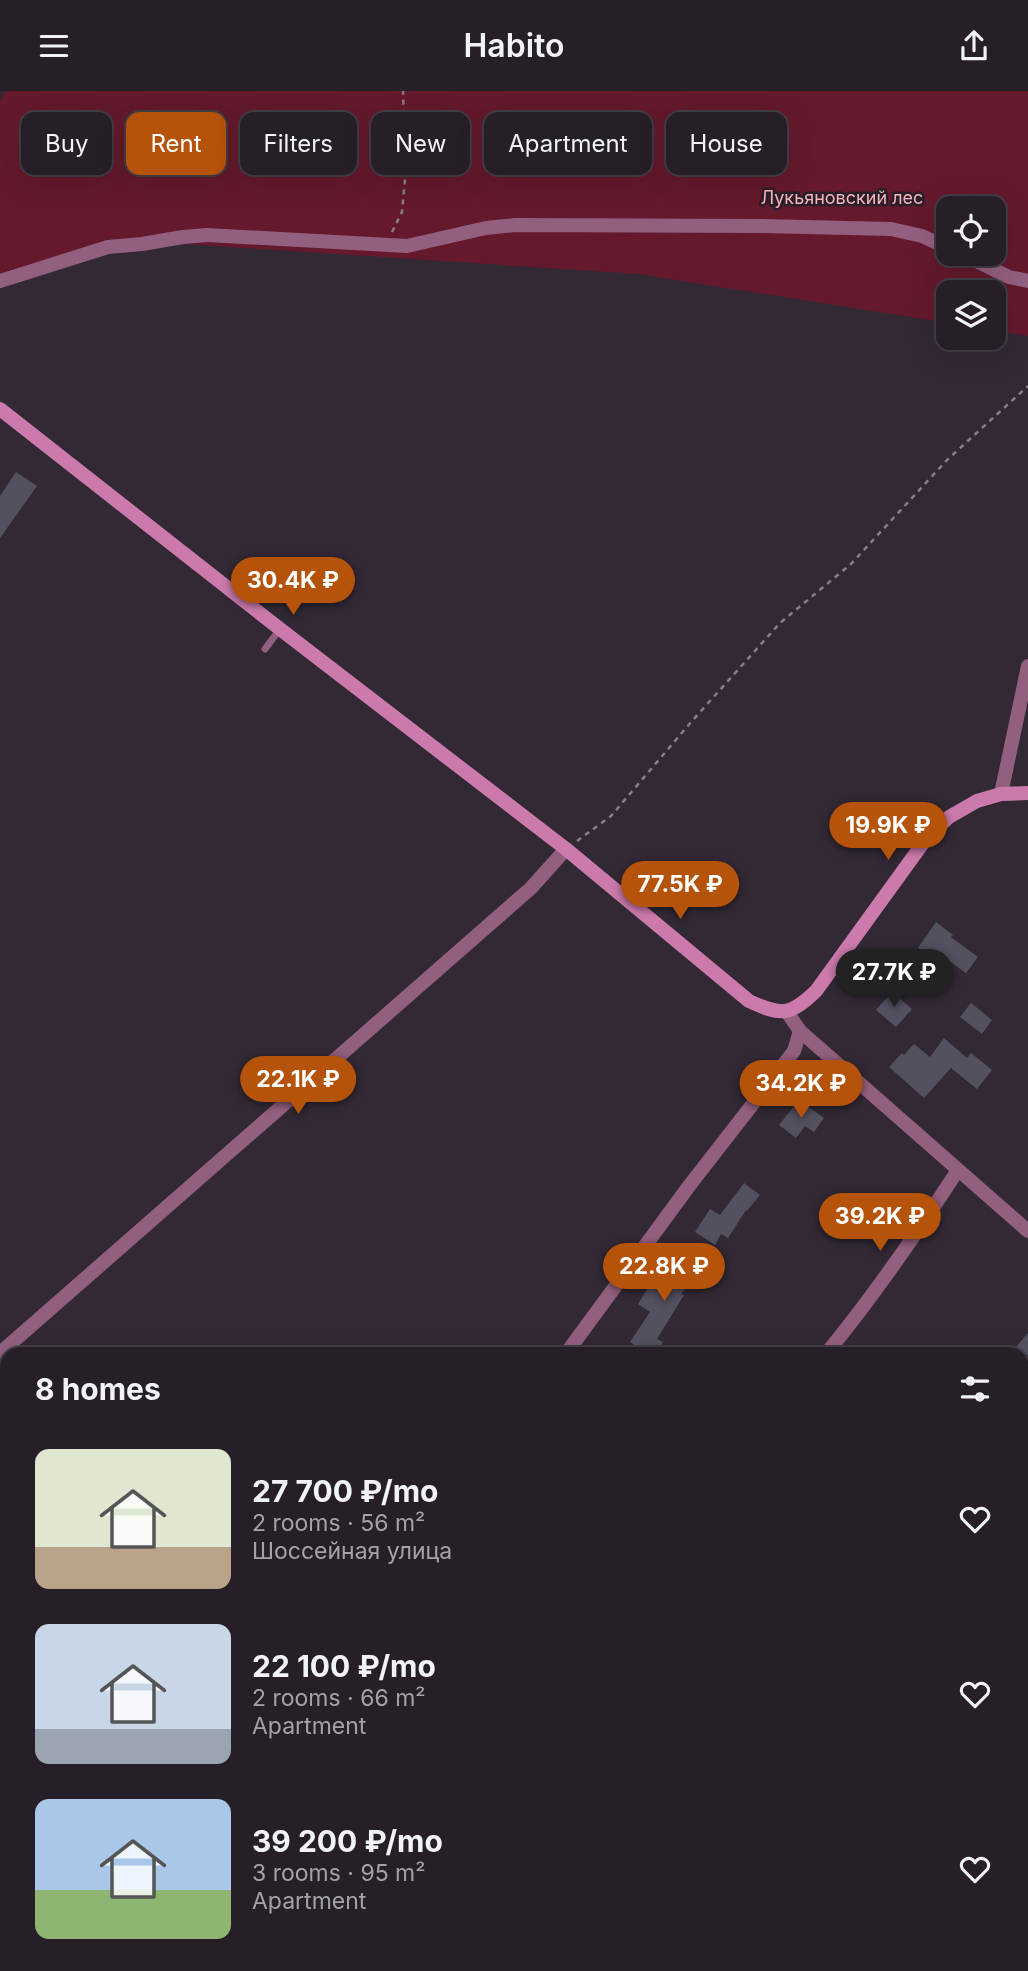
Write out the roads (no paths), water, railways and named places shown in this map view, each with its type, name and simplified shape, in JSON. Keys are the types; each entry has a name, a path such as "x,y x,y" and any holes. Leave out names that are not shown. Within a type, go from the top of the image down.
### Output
{"main road":[{"path":"0,409 566,849 749,1001 770,1011 787,1012 802,1005 816,991 926,839 949,817 977,800 1001,794 1028,793"}],"street":[{"path":"0,281 108,247 206,235 407,246 486,228 528,225 759,226 891,229 922,236 936,242"},
{"path":"987,266 1009,277 1028,281"},
{"path":"1001,794 1028,666"},
{"path":"7,1347 531,888 566,849"},
{"path":"787,1012 800,1031 1028,1231"},
{"path":"571,1347 794,1051 800,1031"},
{"path":"831,1347 924,1222 958,1170"}],"lane":[{"path":"265,649 280,629"}],"park label":[{"name":"Лукьяновский лес","path":"842,198"}]}
